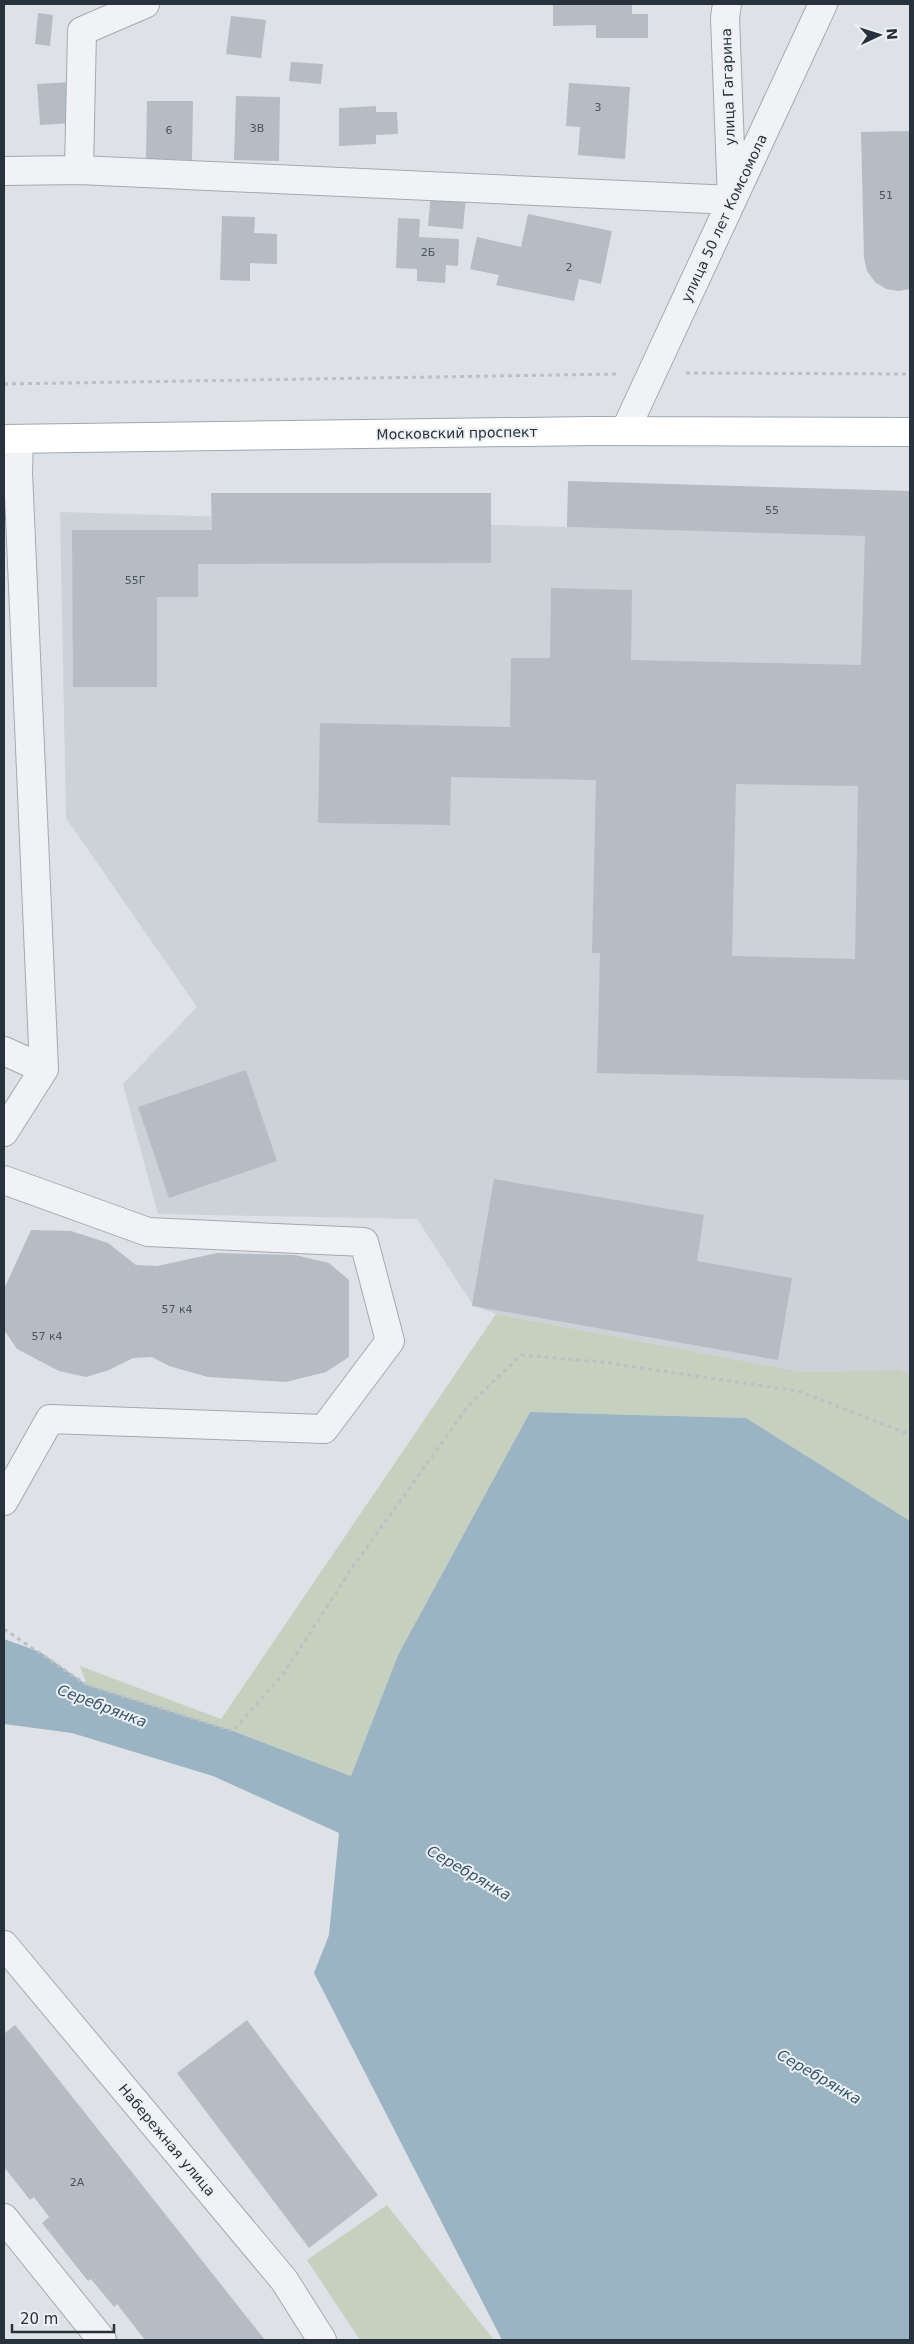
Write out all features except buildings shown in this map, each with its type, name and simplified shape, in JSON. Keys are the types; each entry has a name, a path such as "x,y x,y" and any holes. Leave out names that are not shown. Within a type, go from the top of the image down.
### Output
{"main road":[{"name":"Московский проспект","path":"11,439 625,431 910,432"}],"street":[{"path":"79,170 82,31 146,4"},
{"name":"улица Гагарина","path":"727,4 725,18 732,200"},
{"name":"улица 50 лет Комсомола","path":"625,431 823,4"},
{"path":"4,172 79,170 732,200"},
{"path":"4,1132 44,1069 18,472 11,439"},
{"path":"4,1051 44,1069"},
{"path":"4,1180 148,1232 364,1242 390,1341 324,1429 50,1419 4,1501"},
{"name":"Набережная улица","path":"4,1945 13,1973 284,2280 322,2340"},
{"path":"4,2218 102,2340"}],"path":[{"path":"4,384 652,374 910,374"},
{"path":"4,1629 87,1686 233,1731 284,1673 350,1571 468,1406 521,1355 601,1362 798,1391 906,1433 910,1437"}],"shaded area":[{"path":"60,512 910,537 910,1376 900,1370 802,1372 496,1314 473,1305 417,1219 158,1214 123,1084 197,1007 66,818"}],"green space":[{"path":"496,1314 802,1372 900,1370 910,1376 910,1521 746,1418 530,1412 398,1655 351,1776 233,1731 87,1685 80,1666 221,1719"},
{"path":"387,2205 494,2340 360,2340 307,2260"}],"water":[{"name":"Серебрянка","path":"530,1412 746,1418 910,1521 910,2340 502,2340 314,1973 329,1935 339,1833 213,1776 72,1733 4,1724 4,1639 40,1652 87,1685 233,1731 351,1776 398,1655"}]}
